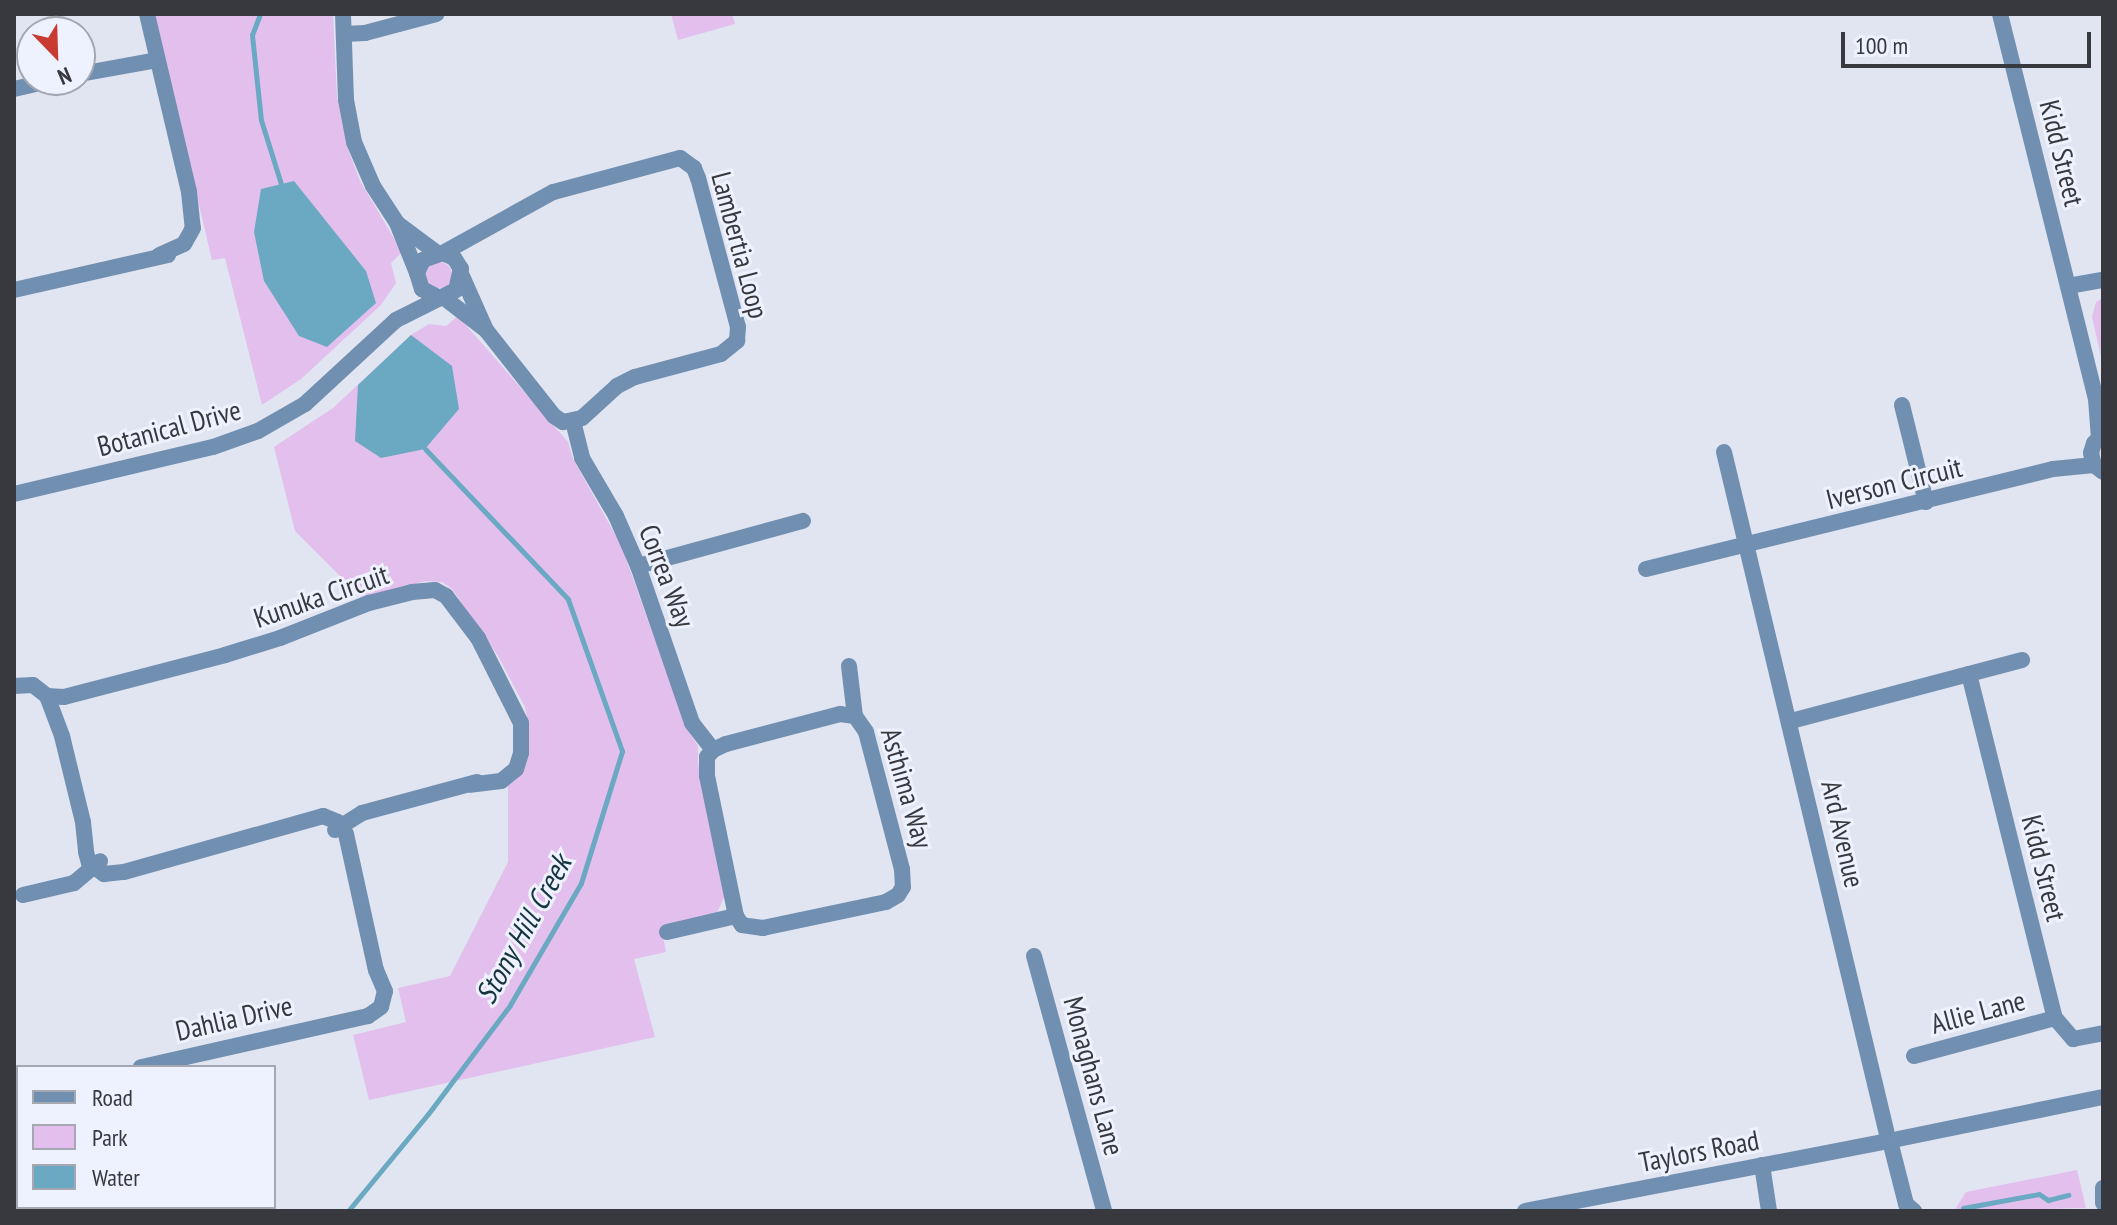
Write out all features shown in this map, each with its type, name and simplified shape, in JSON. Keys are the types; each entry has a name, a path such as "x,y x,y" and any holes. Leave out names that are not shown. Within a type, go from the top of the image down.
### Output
{"street":[{"path":"14,290 159,255 184,244 193,234 189,192 147,14"},
{"path":"343,14 346,100 354,142 373,186 397,223 418,277 430,295 440,297 486,330"},
{"path":"344,34 365,33 437,14"},
{"name":"Kidd Street","path":"2000,14 2096,399 2103,416"},
{"path":"96,70 156,54"},
{"name":"Lambertia Loop","path":"440,253 486,231 530,202 582,181 670,158 688,161 694,168 738,327 737,341 721,354 635,377 617,386 582,418 573,421"},
{"path":"397,223 440,253 454,258 486,330 554,416 563,422 573,421"},
{"name":"Lambertia Loop","path":"461,272 486,231"},
{"path":"418,277 423,260 440,253"},
{"path":"440,297 456,290 461,272"},
{"name":"Botanical Drive","path":"396,320 418,277"},
{"path":"2069,289 2103,281"},
{"name":"Botanical Drive","path":"14,494 213,447 258,431 305,404 396,320 440,297"},
{"name":"Kidd Street","path":"2096,399 2098,453"},
{"path":"1902,405 1926,502"},
{"name":"Correa Way","path":"573,421 582,458 616,516 638,566 692,723 713,750"},
{"name":"Ard Avenue","path":"1724,452 1908,1209"},
{"name":"Iverson Circuit","path":"1646,569 1926,502 2053,469 2098,453"},
{"path":"638,566 803,521"},
{"name":"Kunuka Circuit","path":"54,695 247,649 369,603 435,590 453,604 491,659 519,717 520,740 505,771 470,785 362,813 338,828"},
{"path":"1791,721 2022,660"},
{"name":"Asthima Way","path":"667,932 736,916 742,925 763,928 886,902 898,895 905,879 866,732 855,716 849,666"},
{"name":"Kidd Street","path":"1969,674 2055,1018"},
{"path":"14,683 33,685 54,695 83,822 97,863"},
{"name":"Asthima Way","path":"713,750 840,714 855,716"},
{"path":"713,750 706,765 736,916"},
{"path":"23,895 74,883 97,863 151,862 297,826 338,828"},
{"name":"Dahlia Drive","path":"149,1065 338,1020 368,1016 381,1007 385,991 376,970 351,864 338,828"},
{"name":"Monaghans Lane","path":"1034,956 1104,1211"},
{"path":"2055,1018 2073,1039 2103,1033"},
{"name":"Allie Lane","path":"1914,1056 2055,1018"},
{"name":"Taylors Road","path":"1525,1211 2103,1097"},
{"path":"1762,1165 1769,1211"},
{"path":"2103,1188 2103,1203"}],"green space":[{"path":"154,14 333,14 337,97 347,146 360,181 402,252 391,263 396,283 381,305 301,379 262,405 225,258 212,260"},
{"path":"671,14 732,14 735,24 678,40"},
{"path":"439,262 448,266 452,275 448,284 439,288 430,284 426,275 430,266"},
{"path":"2103,298 2103,365 2092,317 2096,302"},
{"path":"458,316 568,442 573,459 621,545 687,729 698,746 698,763 725,895 717,913 661,927 666,952 634,959 655,1037 369,1100 353,1035 406,1022 398,988 450,976 508,862 508,784 527,746 529,727 525,707 498,656 452,589 442,582 426,581 362,598 295,531 274,447 333,408 411,335 429,324 446,326"},
{"path":"2077,1170 2086,1208 1954,1211 1966,1192"}],"water":[{"path":"294,181 366,271 376,303 327,347 299,336 264,281 254,232 261,189"},
{"path":"411,335 452,366 459,409 425,449 381,458 355,441 358,385"}],"waterway":[{"name":"Stony Hill Creek","path":"260,14 252,35 261,120 281,184"},
{"name":"Stony Hill Creek","path":"348,1211 428,1114 510,1005 581,883 622,751 568,599 425,449"},
{"path":"1963,1208 2039,1194 2048,1200 2068,1195"}]}
